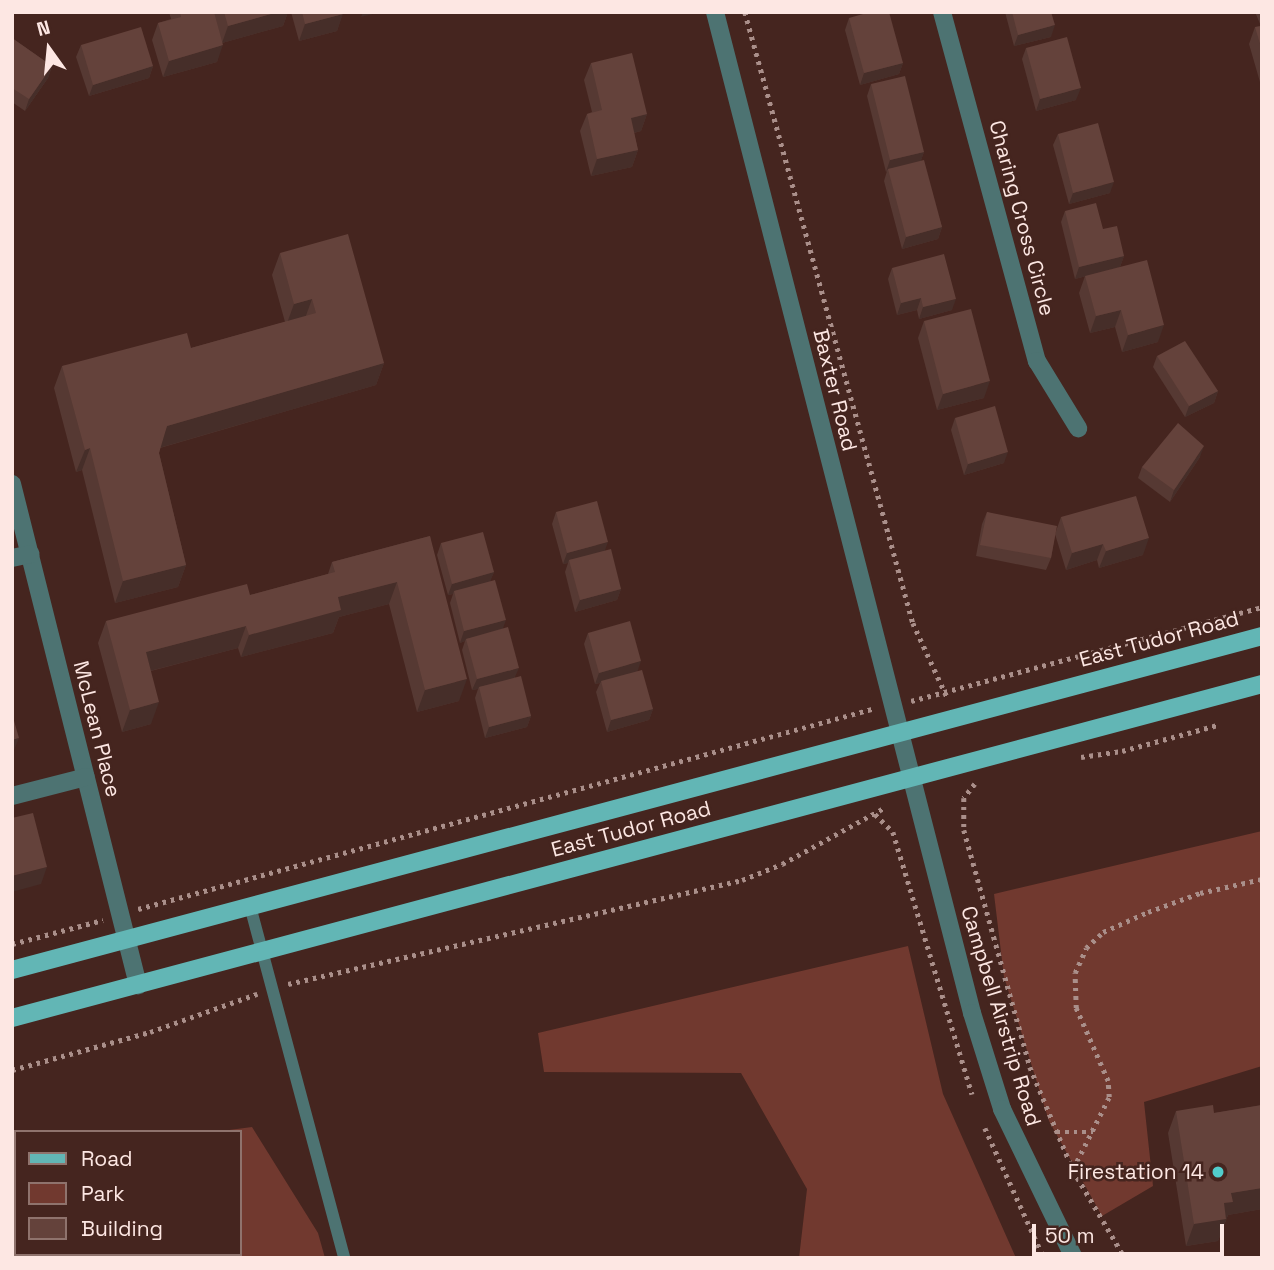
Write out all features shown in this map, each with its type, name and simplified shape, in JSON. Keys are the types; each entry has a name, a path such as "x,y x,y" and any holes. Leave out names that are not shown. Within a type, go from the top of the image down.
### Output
{"main road":[{"name":"East Tudor Road","path":"12,970 1262,636"},
{"name":"East Tudor Road","path":"12,1018 1262,684"}],"street":[{"name":"Baxter Road","path":"715,12 910,778"},
{"name":"Charing Cross Circle","path":"942,12 1037,361 1078,428"},
{"name":"McLean Place","path":"12,484 138,985"},
{"path":"12,558 31,554"},
{"path":"12,796 86,777"},
{"name":"Campbell Airstrip Road","path":"910,778 1002,1109 1074,1258"}],"lane":[{"path":"250,906 275,988 344,1258"}],"path":[{"path":"745,12 913,623 945,692 1262,607"},
{"path":"12,944 543,802 849,713"},
{"path":"1070,759 1122,751 1219,725"},
{"path":"982,779 969,788 964,798 964,830 1030,1067 1073,1170 1125,1258"},
{"path":"12,1070 150,1031 275,988 742,880 875,814 889,825 898,847"},
{"path":"1073,1170 1109,1097 1108,1081 1076,1008 1075,974 1086,947 1103,932 1148,912 1262,879"},
{"path":"1057,1132 1093,1132"}],"green space":[{"path":"1262,831 1262,1066 1144,1102 1153,1186 1102,1216 1049,1121 1004,977 994,894"},
{"path":"908,946 943,1094 1016,1258 799,1258 807,1189 741,1073 544,1072 538,1033"},
{"path":"252,1127 318,1233 325,1258 12,1258 14,1227 14,1256 242,1256 242,1130 229,1130"}],"building":[{"path":"180,12 214,12 223,45 169,61 158,23 181,17"},
{"path":"224,12 278,12 228,26"},
{"path":"302,12 343,12 343,14 305,24"},
{"path":"870,12 889,12 903,63 864,73 849,18"},
{"path":"1012,12 1051,12 1055,25 1018,35"},
{"path":"1262,26 1262,50 1255,27"},
{"path":"141,27 153,66 93,85 81,45"},
{"path":"1067,37 1081,88 1040,99 1026,48"},
{"path":"12,38 52,66 29,99 12,88"},
{"path":"632,53 647,114 631,118 638,150 597,159 587,114 602,110 591,63"},
{"path":"905,76 924,152 890,160 871,84"},
{"path":"1098,123 1114,182 1073,193 1058,134"},
{"path":"924,160 942,227 906,237 888,169"},
{"path":"1096,203 1103,229 1117,226 1124,256 1079,267 1065,211"},
{"path":"348,234 384,363 167,426 159,453 186,565 123,581 90,448 85,450 62,366 187,333 191,348 316,313 312,299 294,304 280,253"},
{"path":"944,254 956,299 923,307 921,298 901,303 892,268"},
{"path":"1147,260 1164,325 1128,335 1121,310 1096,316 1085,276"},
{"path":"971,309 990,381 943,394 924,321"},
{"path":"1185,341 1218,391 1189,406 1157,356"},
{"path":"995,406 1008,452 968,464 955,418"},
{"path":"1178,423 1204,446 1174,490 1142,467"},
{"path":"1136,496 1149,538 1106,551 1103,544 1072,553 1061,517"},
{"path":"597,501 608,542 567,553 556,512"},
{"path":"987,512 1057,526 1051,558 980,545"},
{"path":"483,532 494,572 452,584 441,543"},
{"path":"430,536 467,679 425,690 397,582 338,597 341,610 249,635 246,626 146,652 159,702 130,710 106,621 247,584 250,595 335,572 332,562"},
{"path":"611,549 621,589 580,600 569,560"},
{"path":"495,580 506,620 464,631 454,591"},
{"path":"630,621 641,661 599,673 588,633"},
{"path":"508,627 519,668 477,679 466,639"},
{"path":"642,670 653,709 611,720 601,681"},
{"path":"521,676 531,716 489,727 479,687"},
{"path":"12,714 19,738 12,740"},
{"path":"33,813 47,867 12,876 12,818"},
{"name":"Firestation 14","path":"1213,1105 1214,1113 1262,1105 1262,1188 1231,1193 1233,1202 1224,1203 1226,1219 1194,1224 1176,1111"}],"place":[{"name":"Firestation 14","path":"1218,1172"}]}
